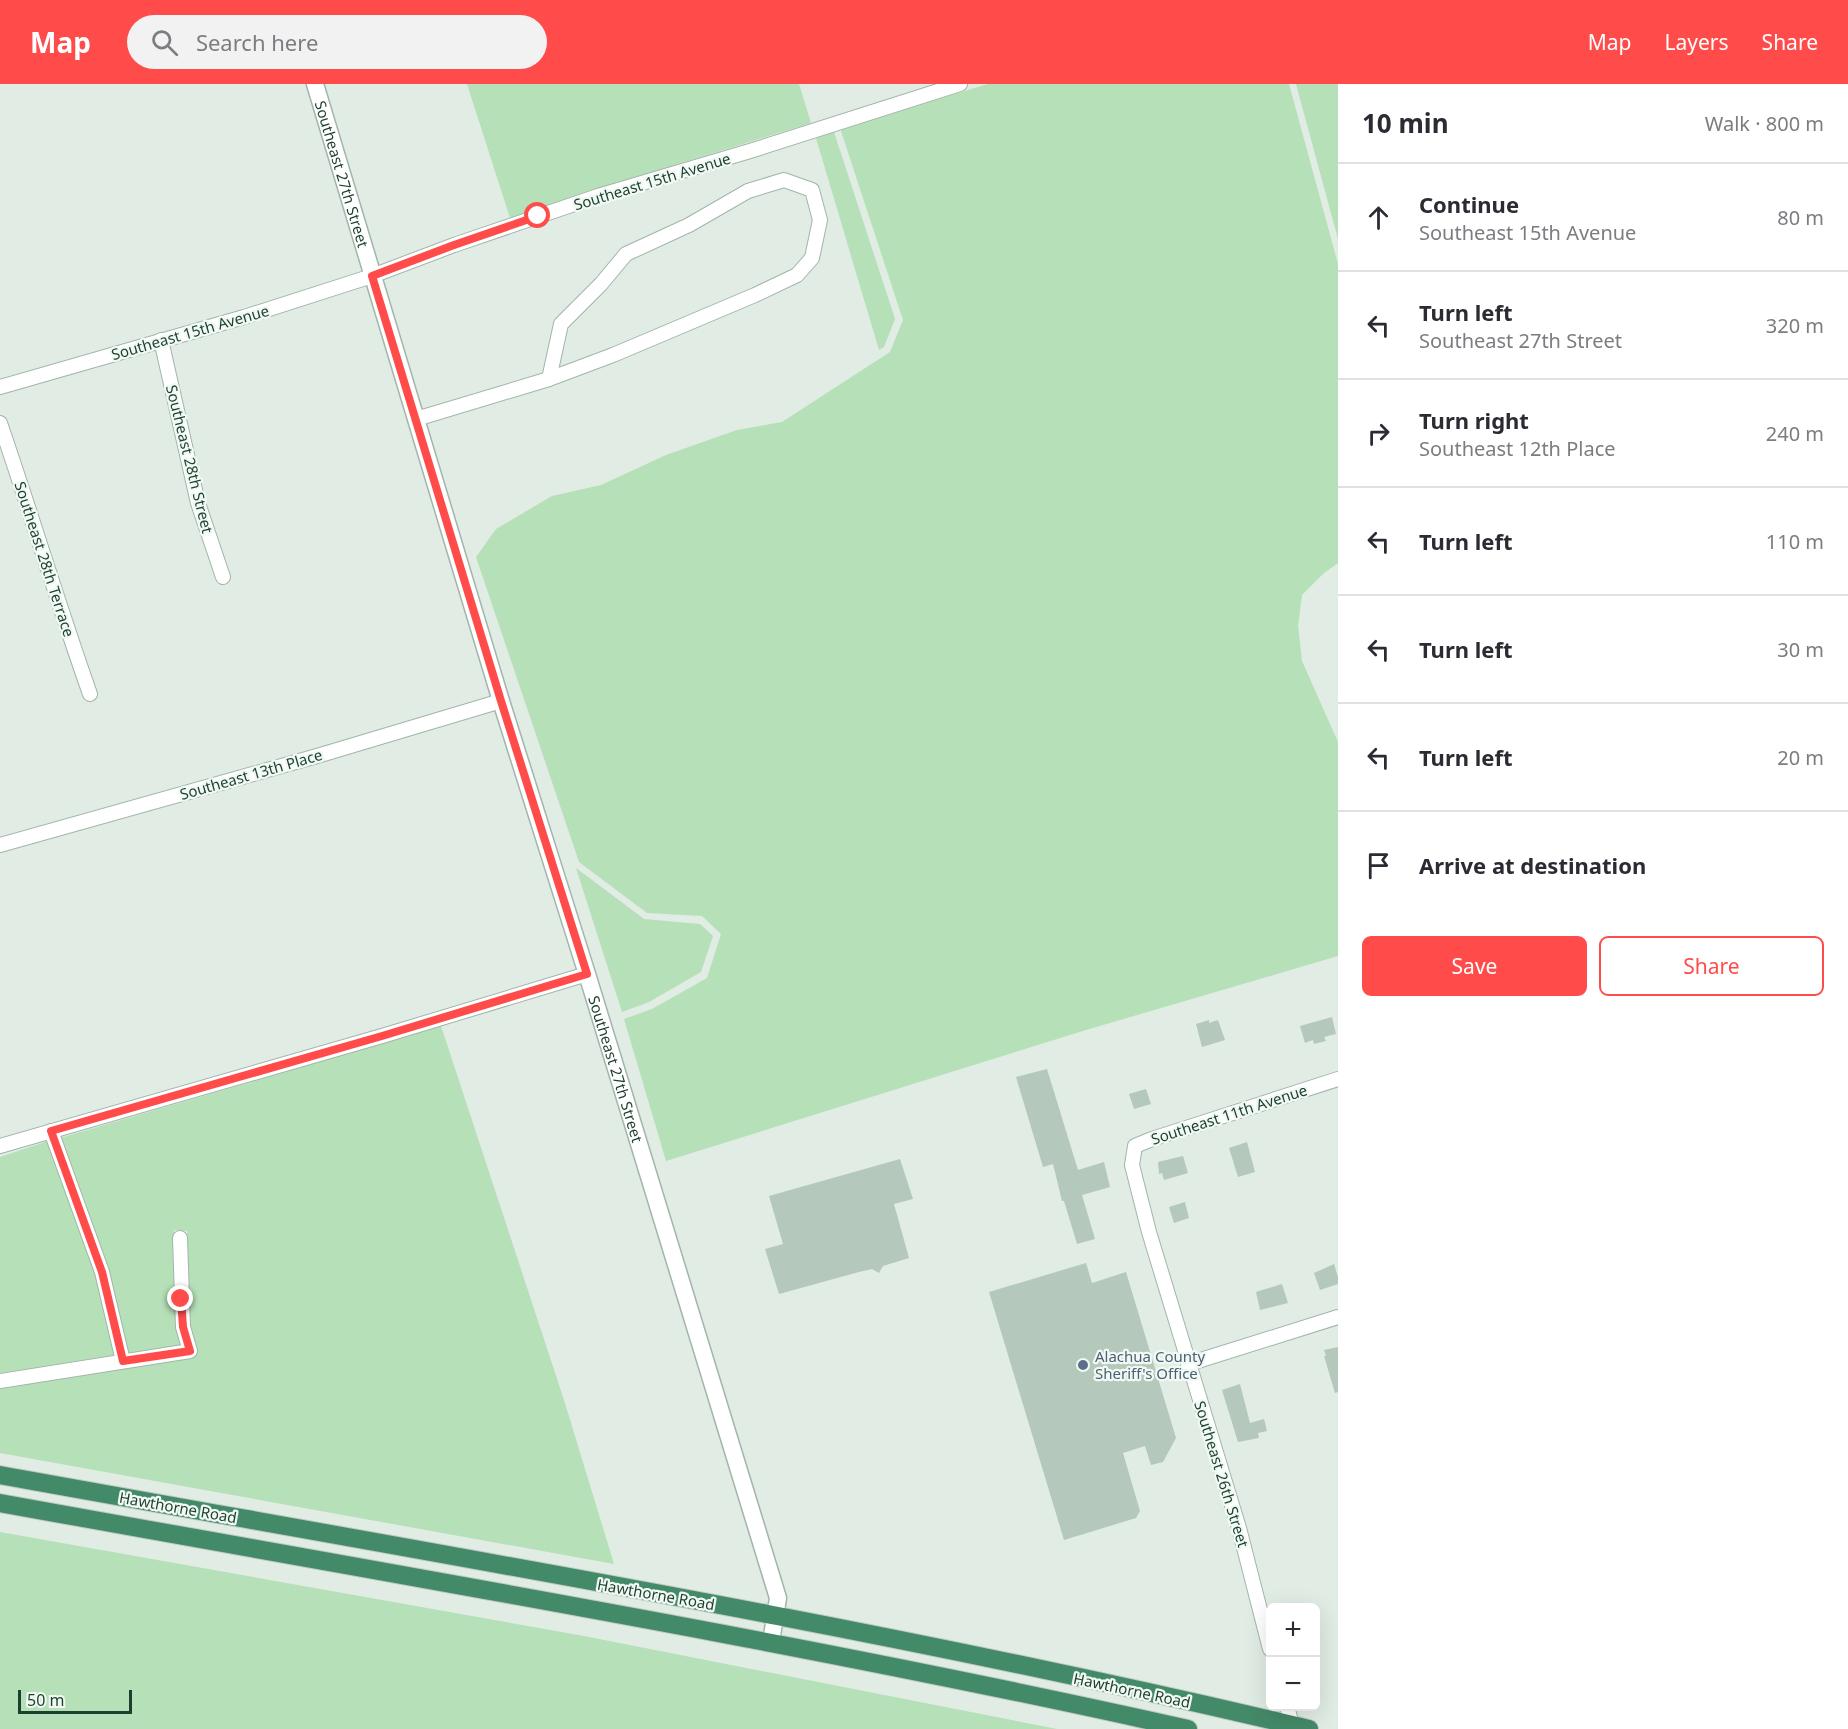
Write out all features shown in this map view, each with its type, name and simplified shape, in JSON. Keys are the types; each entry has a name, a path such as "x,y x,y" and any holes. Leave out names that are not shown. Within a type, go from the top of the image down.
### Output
{"highway":[{"name":"Hawthorne Road","path":"0,1475 776,1616 1026,1666 1298,1728"},
{"name":"Hawthorne Road","path":"0,1503 771,1642 1019,1691 1188,1729"},
{"path":"375,1571 380,1544"}],"street":[{"name":"Southeast 27th Street","path":"315,84 501,701 778,1598 771,1642"},
{"name":"Southeast 15th Avenue","path":"0,387 244,317 372,276 454,245 598,196 750,151 960,84"},
{"path":"416,418 549,379 613,356 796,275 812,258 820,220 812,190 784,180 748,191 689,225 626,254 601,284 561,324 549,379"},
{"name":"Southeast 28th Street","path":"161,340 198,503 224,577"},
{"name":"Southeast 28th Terrace","path":"0,423 90,694"},
{"name":"Southeast 13th Place","path":"0,845 501,701"},
{"path":"0,1146 382,1036 587,974"},
{"name":"Southeast 11th Avenue","path":"1149,1232 1132,1165 1135,1146 1338,1079"},
{"path":"51,1131 102,1272 123,1361"},
{"name":"Southeast 26th Street","path":"1149,1232 1239,1528 1266,1633"},
{"path":"0,1381 190,1351 183,1327 180,1238"},
{"path":"1188,1364 1338,1317"},
{"path":"1289,1711 1298,1728"}],"green space":[{"path":"467,84 799,84 811,123 510,218"},
{"path":"988,84 1289,84 1338,264 1338,563 1324,573 1302,595 1298,626 1302,661 1338,742 1338,956 1086,1030 666,1161 624,1019 652,1009 707,978 721,934 702,916 647,913 579,862 476,557 496,529 552,496 601,485 666,455 737,430 782,422 890,352 903,320 840,128"},
{"path":"1296,84 1338,84 1338,239"},
{"path":"834,132 895,319 884,347 879,350 816,138"},
{"path":"576,868 644,919 700,924 713,936 701,972 649,1002 622,1012"},
{"path":"441,1026 564,1400 614,1564 0,1453 0,1389 191,1358 197,1349 189,1326 187,1231 174,1230 176,1327 181,1345 127,1353 60,1138"},
{"path":"48,1141 96,1274 114,1355 0,1373 0,1157"},
{"path":"0,1532 584,1636 1057,1729 0,1729"}],"building":[{"path":"1332,1017 1336,1034 1324,1037 1326,1041 1314,1044 1313,1040 1305,1043 1300,1026"},
{"path":"1209,1020 1209,1023 1218,1020 1225,1040 1202,1047 1196,1024"},
{"path":"1047,1069 1078,1170 1104,1162 1110,1187 1082,1195 1095,1239 1077,1244 1064,1201 1062,1201 1053,1164 1043,1167 1016,1077"},
{"path":"1146,1089 1151,1104 1134,1109 1129,1094"},
{"path":"1247,1142 1255,1172 1238,1177 1229,1148"},
{"path":"1183,1156 1188,1173 1164,1180 1162,1173 1159,1174 1158,1162"},
{"path":"900,1159 913,1199 894,1204 909,1258 883,1266 879,1273 872,1269 779,1294 765,1249 783,1244 769,1196"},
{"path":"1185,1202 1189,1218 1174,1223 1169,1207"},
{"name":"Alachua County Sheriff's Office","path":"1086,1263 1092,1283 1126,1272 1176,1438 1163,1462 1151,1465 1145,1446 1123,1453 1140,1511 1136,1518 1064,1540 989,1292"},
{"path":"1334,1264 1338,1284 1320,1290 1314,1273"},
{"path":"1282,1284 1288,1303 1260,1310 1256,1292"},
{"path":"1338,1347 1338,1392 1335,1393 1324,1350"},
{"path":"1240,1384 1250,1423 1264,1419 1267,1431 1258,1433 1259,1438 1238,1442 1222,1390"}],"place":[{"name":"Alachua County Sheriff's Office","path":"1083,1365"}],"route":[{"path":"181,1299 183,1327 190,1351 123,1361 102,1272 51,1131 382,1036 587,974 501,701 372,276 538,216"}]}
